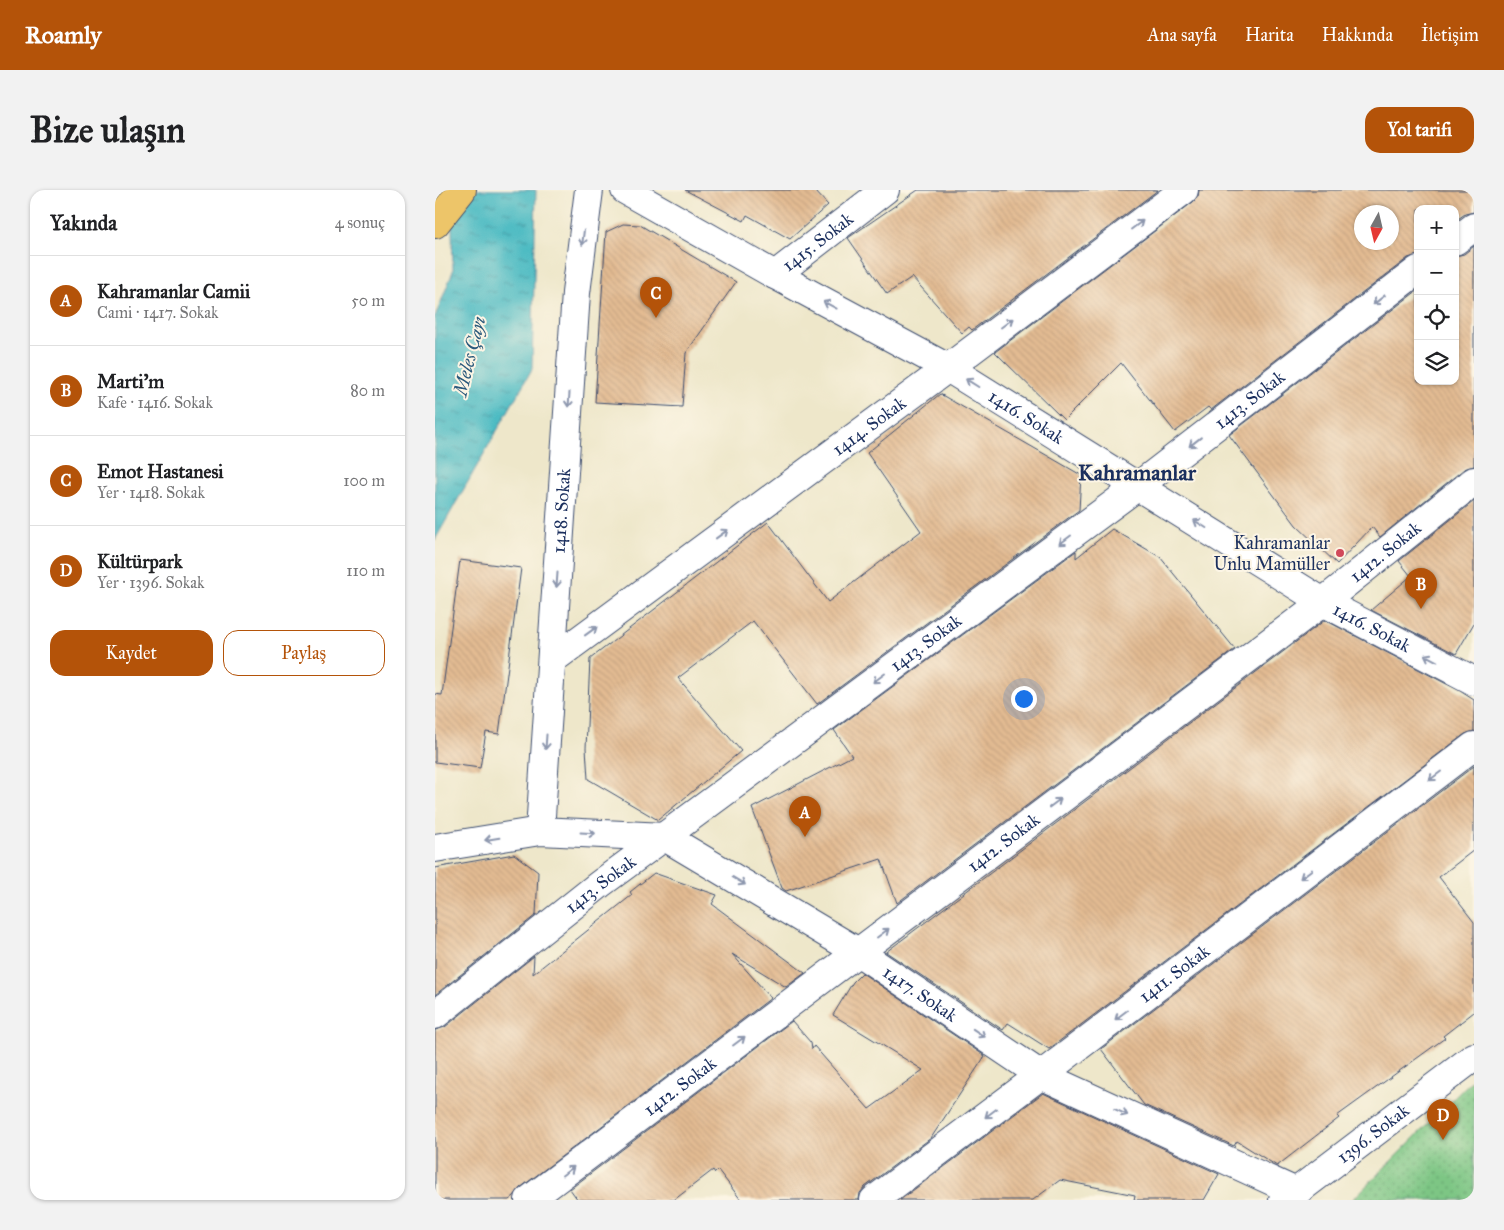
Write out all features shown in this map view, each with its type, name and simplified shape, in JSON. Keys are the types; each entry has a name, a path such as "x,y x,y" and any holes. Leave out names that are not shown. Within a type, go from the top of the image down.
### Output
{"highway":[{"path":"435,224 462,190"}],"street":[{"name":"1418. Sokak","path":"540,831 576,293 589,190"},
{"name":"1416. Sokak","path":"625,190 775,275 947,368 1323,602 1474,681"},
{"name":"1415. Sokak","path":"775,275 885,190"},
{"name":"1414. Sokak","path":"552,660 1184,190"},
{"path":"1459,238 1474,227"},
{"name":"1413. Sokak","path":"435,1015 600,884 1138,486 1414,273"},
{"name":"1412. Sokak","path":"529,1200 1323,602 1474,481"},
{"name":"1411. Sokak","path":"874,1200 1474,746"},
{"name":"1417. Sokak","path":"435,848 540,831 665,837 858,952 1041,1075 1291,1197"},
{"name":"1396. Sokak","path":"1291,1197 1474,1057"}],"green space":[{"path":"1474,1079 1474,1200 1352,1200 1472,1080"}],"water":[{"name":"Meles Çayı","path":"451,190 536,190 532,369 435,540 435,317 453,271"}],"building":[{"path":"685,190 814,190 828,205 790,239 747,215 744,221"},
{"path":"918,190 1158,190 972,330 969,327 962,333 912,277 887,294 848,238"},
{"path":"1199,190 1474,190 1474,212 1465,214 1459,218 1459,205 1414,205 1414,256 1408,258 1211,410 1208,407 1175,432 1121,363 1064,420 995,352 1198,197"},
{"path":"623,224 640,225 736,282 686,353 682,407 595,402 606,232"},
{"path":"1474,246 1474,466 1464,469 1380,537 1372,527 1337,564 1296,525 1229,435 1414,293 1414,385 1459,385 1459,255 1464,254"},
{"path":"940,394 1081,475 1079,510 817,704 753,621 678,678 741,751 658,820 588,779 586,748 590,659 768,522 828,602 921,531 867,453"},
{"path":"1474,501 1474,623 1456,654 1371,610 1411,576 1399,561"},
{"path":"1112,529 1160,557 1235,649 897,903 881,859 786,891 782,888 752,808 852,756 834,730 1076,551 1076,558"},
{"path":"460,560 521,568 499,734 486,732 480,768 435,762 435,694 442,695"},
{"path":"1325,620 1474,700 1474,731 1465,734 1049,1049 1008,1023 1003,1030 886,952"},
{"path":"1474,766 1474,850 1439,877 1474,922 1474,1012 1443,1036 1445,1038 1337,1116 1339,1118 1277,1166 1237,1141 1234,1146 1144,1105 1101,1049"},
{"path":"514,854 538,872 536,915 435,995 435,868"},
{"path":"654,873 717,895 712,904 805,973 786,987 732,954 771,998 520,1188 509,1200 435,1200 435,1030 445,1027 534,956 533,974 632,895 630,892"},
{"path":"862,973 985,1056 931,1138 865,1187 860,1193 859,1200 741,1200 718,1170 715,1173 713,1170 674,1200 578,1200 570,1189 792,1021 811,1043 812,1049 814,1046 869,1109 923,1070 833,1015 853,982"},
{"path":"1043,1093 1219,1174 1204,1200 1134,1200 1135,1195 1060,1180 1033,1200 900,1200"}],"place":[{"name":"Emot Hastanesi","path":"656,318"},
{"name":"Kahramanlar Unlu Mamüller","path":"1340,553"},
{"name":"Marti'm","path":"1421,609"},
{"name":"Kahramanlar Camii","path":"805,837"},
{"name":"Kültürpark","path":"1443,1140"}],"district":[{"name":"Kahramanlar","path":"1137,472"}]}
